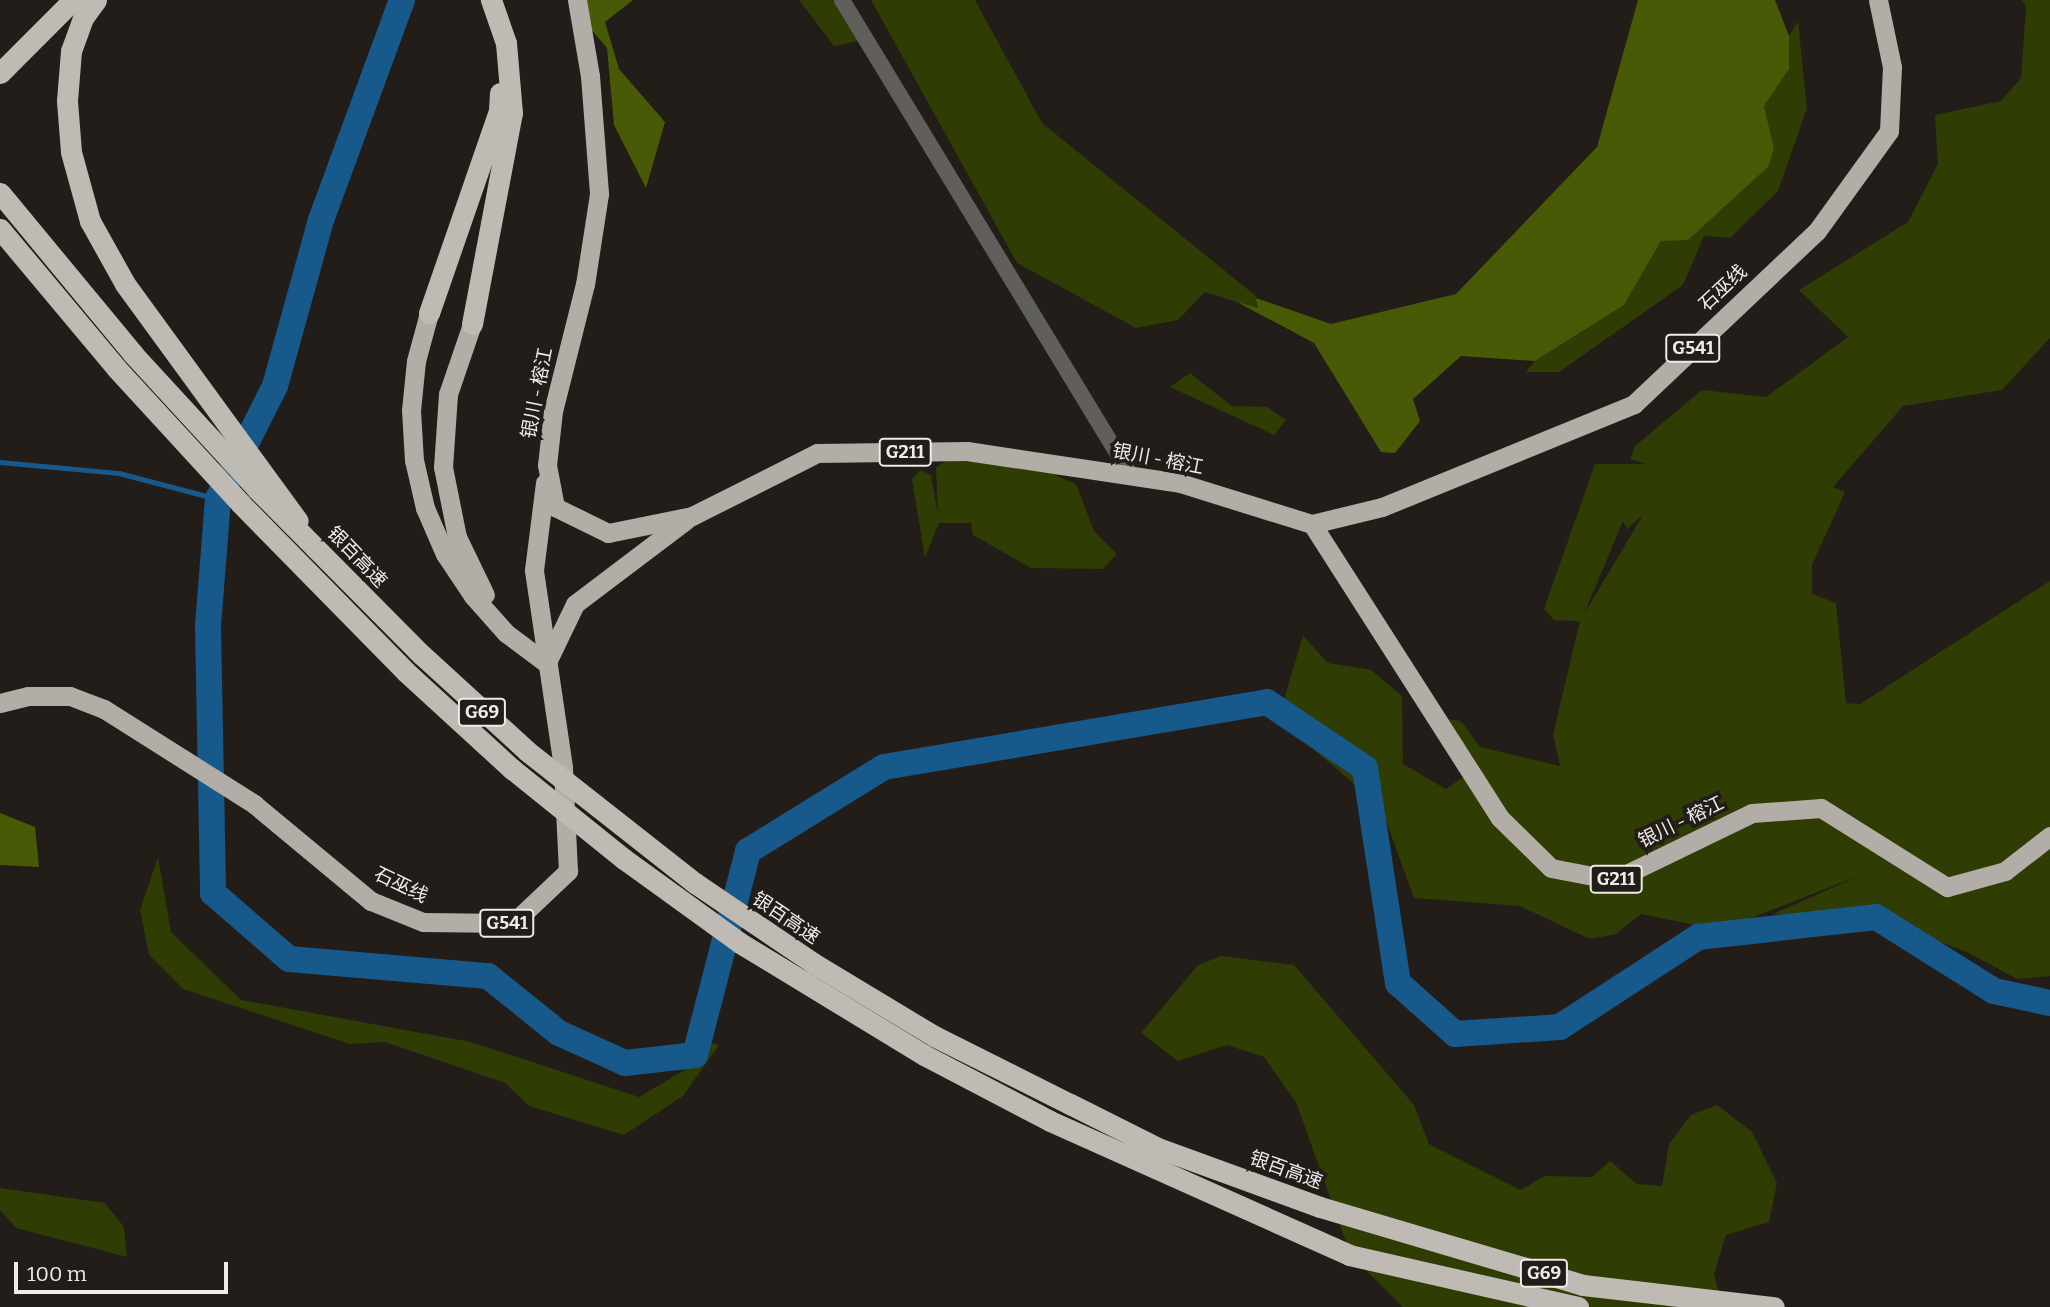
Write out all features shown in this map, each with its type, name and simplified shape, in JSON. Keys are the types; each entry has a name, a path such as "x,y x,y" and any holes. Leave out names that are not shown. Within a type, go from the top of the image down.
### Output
{"highway":[{"path":"0,54 54,0"},
{"path":"0,73 73,0"},
{"path":"96,0 83,18 68,76 68,126 76,175 90,221 111,264 322,554"},
{"path":"477,0 494,46 499,111 429,313 416,360 411,410 414,460 425,508 445,554 473,596 506,633 546,663"},
{"path":"491,0 506,43 512,113 472,324 454,370 444,418 443,467 451,516 465,558 486,598 514,633 546,663"},
{"name":"银川 - 榕江","path":"576,0 590,76 599,194 585,284 553,411 547,465 555,507 608,533 692,516 817,453 967,451 1180,483 1312,524 1500,818 1551,868 1614,880 1752,813 1821,808 1947,887 2006,871 2050,836"},
{"name":"石巫线","path":"1312,524 1382,507 1634,404 1816,231 1889,131 1892,67 1878,0"},
{"name":"银百高速","path":"0,193 133,354 322,554 473,704 582,797 685,876 873,1000 1158,1148 1320,1207 1583,1285 1774,1307"},
{"name":"G69","path":"0,229 117,369 241,504 406,672 512,769 624,859 740,943 924,1055 1051,1121 1349,1255 1578,1307"},
{"name":"石巫线","path":"0,703 28,696 70,696 104,709 254,804 371,901 423,922 513,923 568,871 564,767 546,663 534,569 547,465"},
{"path":"546,663 575,604 692,516"}],"street":[{"path":"842,0 1130,476"}],"green space":[{"path":"585,0 633,0 605,22 619,69 665,122 646,188 614,125 607,48 589,27"},
{"path":"799,0 846,0 866,39 834,46"},
{"path":"871,0 975,0 1042,123 1256,296 1259,309 1205,292 1178,320 1136,328 1017,263"},
{"path":"1638,0 1775,0 1789,36 1789,69 1764,106 1774,148 1768,167 1688,240 1661,241 1624,305 1535,361 1461,356 1413,399 1420,421 1395,453 1381,452 1314,343 1237,302 1258,308 1256,298 1331,324 1456,294 1597,147"},
{"path":"2022,0 2050,0 2050,338 2002,390 1903,406 1833,487 1845,492 1812,565 1812,594 1836,603 1846,703 1860,704 2050,581 2050,976 2017,979 1967,952 1882,920 1773,914 1864,874 1720,930 1641,914 1616,934 1590,939 1520,906 1414,898 1381,807 1278,719 1303,636 1328,663 1371,670 1402,696 1403,764 1446,789 1474,770 1448,719 1461,721 1480,747 1560,766 1553,734 1580,621 1554,620 1544,609 1595,464 1646,464 1630,459 1635,446 1702,390 1766,397 1848,337 1799,290 1908,222 1938,164 1935,115 2001,101 2021,78 2026,7","holes":["1643,515 1584,614 1623,521 1627,529"]},
{"path":"1798,21 1807,108 1778,191 1730,238 1704,236 1683,285 1559,372 1526,372 1535,361 1624,305 1661,241 1774,148 1764,106 1789,69 1789,36"},
{"path":"1190,373 1232,406 1267,407 1286,420 1274,435 1170,387"},
{"path":"948,459 1058,465 1057,476 1076,484 1094,531 1117,554 1103,569 1031,568 973,535 971,523 939,523 925,558 912,480 920,470 931,475 938,515 936,468"},
{"path":"0,813 35,827 39,867 0,865"},
{"path":"158,857 171,932 241,1000 471,1042 639,1097 688,1068 705,1042 719,1045 683,1096 624,1135 529,1106 505,1083 385,1042 350,1044 183,989 149,955 140,910"},
{"path":"1221,956 1294,965 1414,1105 1429,1144 1521,1190 1544,1176 1592,1177 1610,1161 1637,1184 1662,1186 1669,1144 1691,1115 1717,1105 1752,1132 1777,1183 1769,1222 1726,1235 1714,1274 1723,1307 1403,1307 1351,1256 1296,1102 1264,1057 1227,1045 1178,1061 1141,1033 1198,965"},
{"path":"0,1188 105,1203 124,1227 127,1257 16,1228 0,1210"}],"waterway":[{"path":"402,0 321,220 275,386 218,499 208,627 213,893 289,959 488,976 559,1033 625,1063 695,1055 748,851 884,767 1267,702 1365,768 1398,983 1455,1034 1560,1027 1698,937 1876,917 1994,991 2050,1003"},
{"path":"0,462 119,473 218,499"}]}
